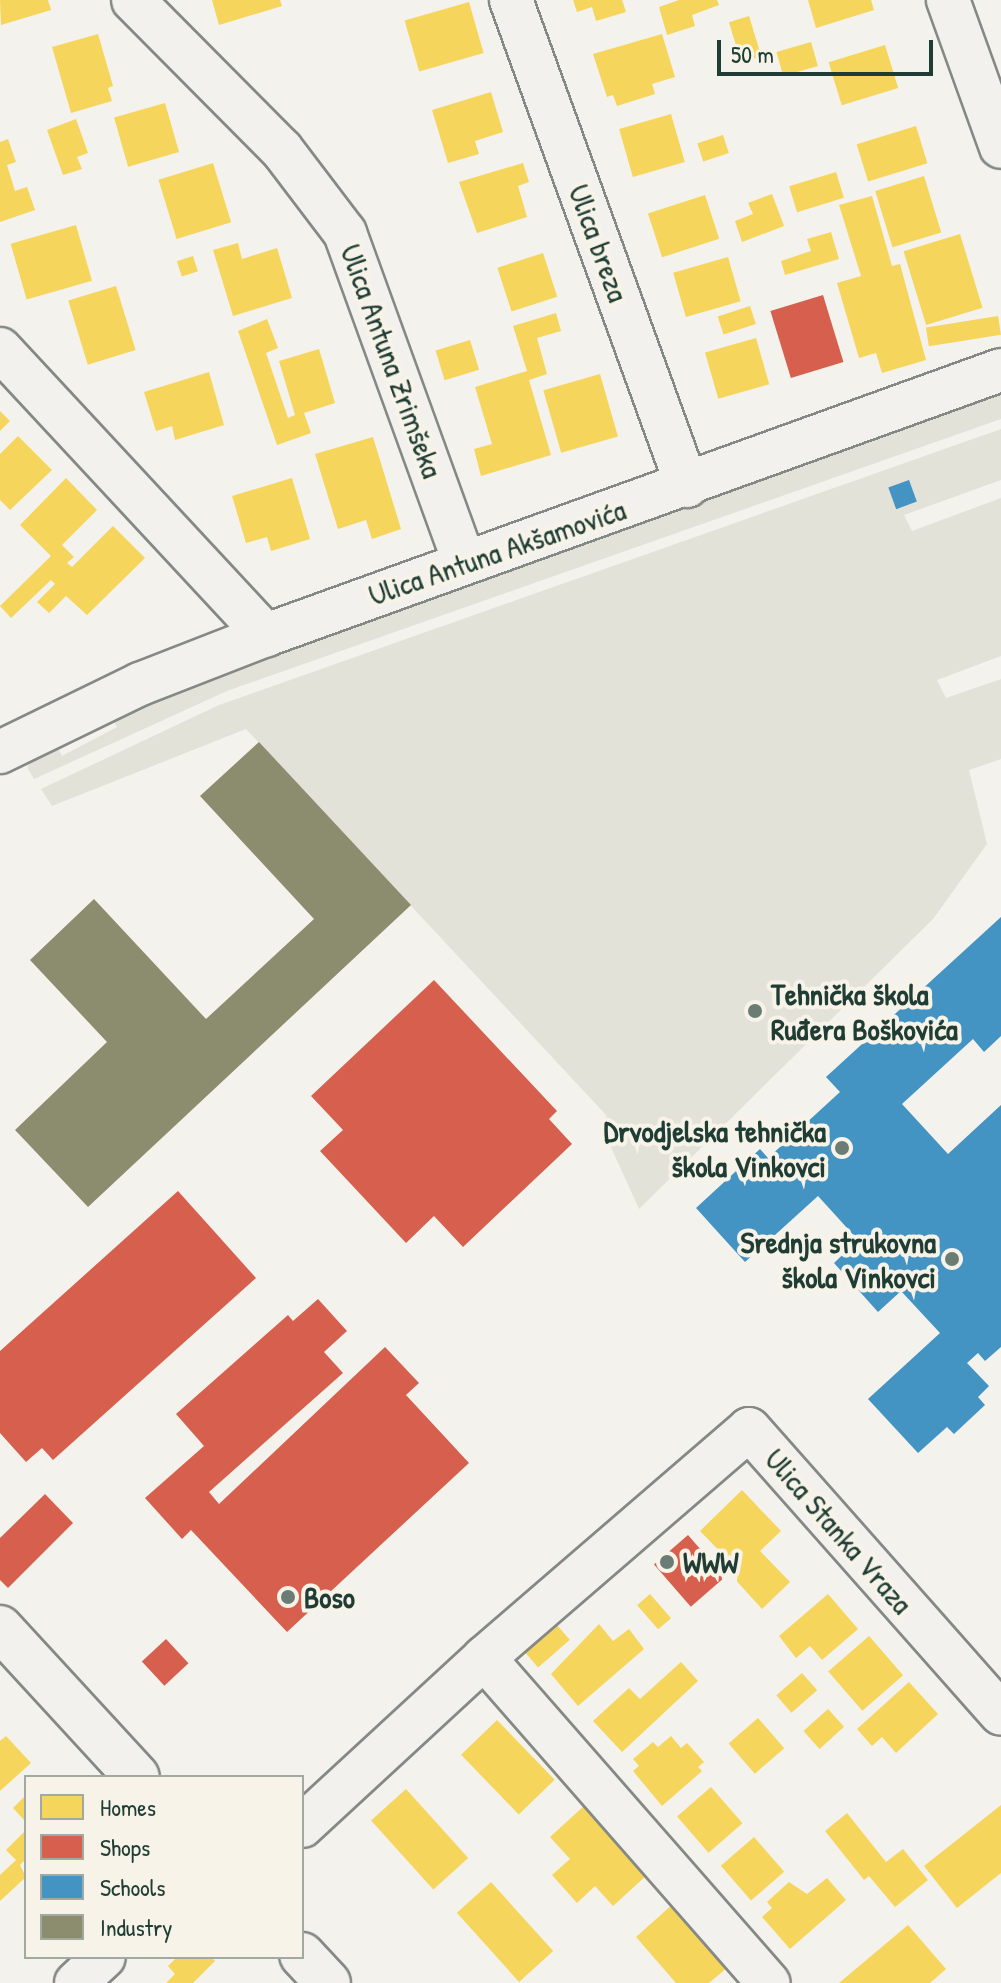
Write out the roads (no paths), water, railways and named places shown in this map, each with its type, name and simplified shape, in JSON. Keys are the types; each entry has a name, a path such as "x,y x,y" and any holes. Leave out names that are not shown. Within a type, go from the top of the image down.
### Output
{"main road":[{"path":"0,1628 135,1775"},
{"path":"304,1957 328,1983"}],"street":[{"name":"Ulica Antuna Zrimšeka","path":"133,0 282,150 345,233 464,561"},
{"name":"Ulica breza","path":"511,0 687,486"},
{"path":"948,0 1001,147"},
{"path":"0,349 266,635"},
{"name":"Ulica Antuna Akšamovića","path":"0,752 140,684 266,635 464,561 687,486 1001,370"},
{"name":"Ulica Stanka Vraza","path":"304,1824 484,1658 749,1429 1001,1714"},
{"path":"484,1658 769,1983"},
{"path":"76,1983 102,1959"}],"place":[{"name":"Tehnička škola Ruđera Boškovića","path":"755,1011"},
{"name":"Drvodjelska tehnička škola Vinkovci","path":"842,1148"},
{"name":"Srednja strukovna škola Vinkovci","path":"952,1259"},
{"name":"WWW","path":"667,1562"},
{"name":"Boso","path":"288,1597"}]}
